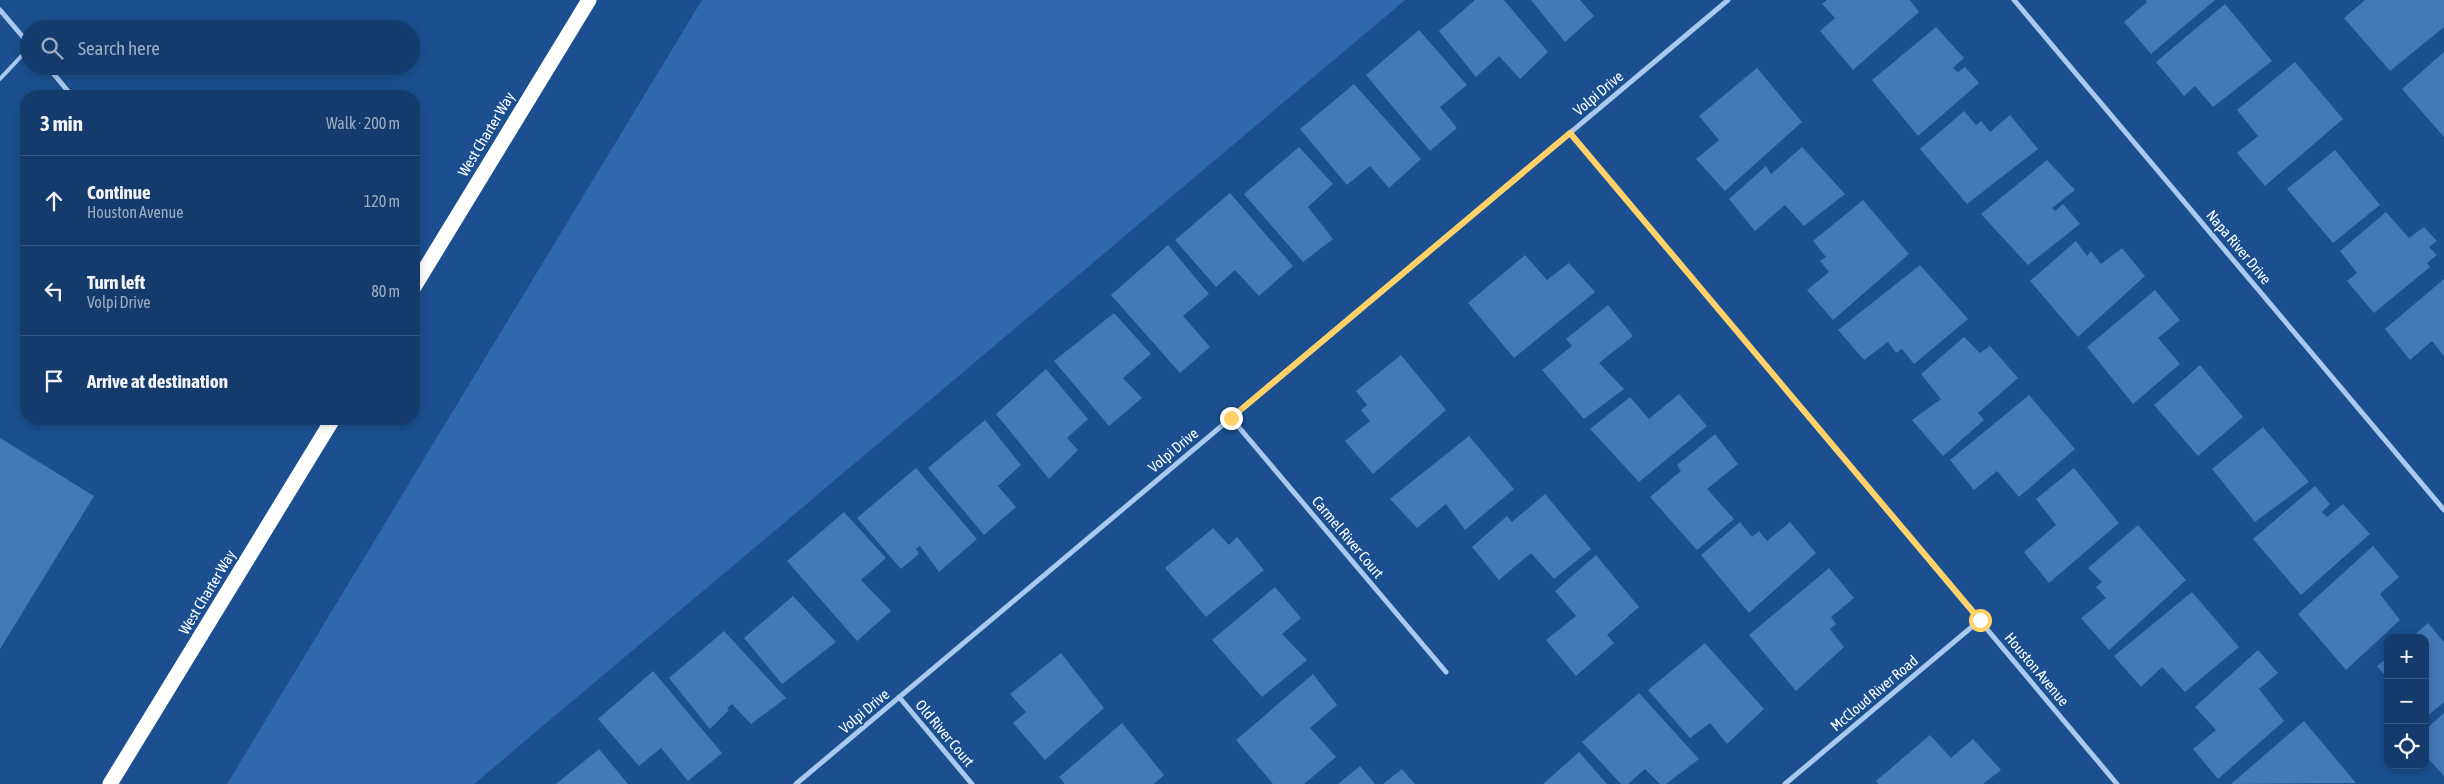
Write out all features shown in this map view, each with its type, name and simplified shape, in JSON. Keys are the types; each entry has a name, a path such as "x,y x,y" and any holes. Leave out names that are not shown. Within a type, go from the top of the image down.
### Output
{"highway":[{"name":"West Charter Way","path":"420,276 589,0"},
{"name":"West Charter Way","path":"110,784 329,425"}],"street":[{"name":"Volpi Drive","path":"796,784 1728,0"},
{"name":"Napa River Drive","path":"2014,0 2444,510"},
{"path":"0,10 20,33"},
{"path":"54,75 67,90"},
{"name":"Houston Avenue","path":"1570,133 2117,784"},
{"name":"Carmel River Court","path":"1231,418 1446,672"},
{"name":"McCloud River Road","path":"1785,784 1980,620"},
{"name":"Old River Court","path":"899,697 972,784"}],"lane":[{"path":"0,79 20,58"}],"shaded area":[{"path":"702,0 1405,0 474,784 227,784"}],"building":[{"path":"1475,0 1504,0 1548,52 1520,79 1499,56 1476,77 1439,31"},
{"path":"1531,0 1580,0 1594,16 1565,42"},
{"path":"1827,0 1910,0 1919,12 1853,70 1820,31 1835,18 1822,4"},
{"path":"2146,0 2215,0 2151,54 2124,22 2147,2"},
{"path":"2365,0 2444,0 2444,27 2390,71 2344,18"},
{"path":"2225,4 2272,61 2213,107 2195,86 2184,96 2156,62"},
{"path":"1936,27 1964,58 1953,68 1958,72 1965,67 1979,83 1918,136 1872,80"},
{"path":"1419,30 1467,85 1440,107 1457,128 1430,151 1366,75"},
{"path":"2444,52 2444,137 2402,89"},
{"path":"2295,62 2343,119 2265,186 2237,153 2258,136 2237,110"},
{"path":"1757,68 1802,122 1725,191 1696,159 1719,140 1699,116"},
{"path":"1354,84 1421,159 1389,188 1370,166 1347,185 1300,129"},
{"path":"1964,111 1976,125 1981,121 1990,132 2010,115 2038,149 1967,204 1920,149"},
{"path":"1299,147 1333,184 1308,207 1333,239 1303,262 1244,194"},
{"path":"1802,147 1845,194 1804,226 1785,205 1755,231 1729,199 1766,166 1771,174"},
{"path":"2335,150 2380,205 2333,243 2287,189"},
{"path":"2047,160 2075,190 2052,208 2055,211 2063,204 2080,224 2028,265 1981,214"},
{"path":"1230,193 1293,266 1259,296 1235,270 1216,287 1175,240"},
{"path":"1863,200 1909,254 1833,320 1807,290 1829,272 1820,261 1826,257 1813,241"},
{"path":"2386,212 2409,238 2424,227 2437,241 2429,247 2437,255 2427,263 2430,267 2374,313 2347,281 2357,273 2340,251"},
{"path":"2076,241 2087,256 2091,251 2101,264 2122,248 2145,276 2078,337 2030,281"},
{"path":"1168,245 1209,294 1183,316 1210,347 1180,373 1111,295"},
{"path":"1525,255 1547,280 1569,263 1595,292 1514,358 1468,303"},
{"path":"1920,265 1968,319 1914,364 1902,349 1896,353 1888,342 1864,360 1838,330"},
{"path":"2444,279 2444,356 2432,341 2410,360 2385,329"},
{"path":"2155,290 2180,320 2158,338 2180,364 2133,404 2087,347"},
{"path":"1608,305 1633,336 1599,363 1624,389 1584,419 1542,370 1572,346 1566,339"},
{"path":"1114,313 1151,354 1123,378 1142,398 1109,426 1054,361"},
{"path":"1964,337 1980,353 1990,346 2018,378 1978,413 1984,420 1943,456 1912,420 1941,399 1921,374"},
{"path":"1401,355 1446,410 1373,474 1345,441 1370,421 1361,410 1367,405 1356,391"},
{"path":"2200,365 2243,417 2198,456 2154,405"},
{"path":"1046,369 1088,419 1067,438 1078,450 1049,479 996,414"},
{"path":"1679,394 1707,426 1639,482 1590,429 1630,397 1649,419"},
{"path":"2029,395 2075,449 2019,497 1997,471 1974,490 1950,460"},
{"path":"985,420 1021,465 998,486 1016,507 984,535 928,468"},
{"path":"2263,427 2309,482 2255,522 2212,469"},
{"path":"1715,434 1738,464 1707,489 1734,519 1697,550 1650,497 1681,471 1677,465"},
{"path":"1469,436 1514,489 1465,530 1446,504 1417,528 1390,499"},
{"path":"0,438 94,496 0,649"},
{"path":"916,468 977,539 939,572 920,546 916,549 919,554 901,569 857,518"},
{"path":"2074,468 2119,523 2049,583 2024,552 2056,525 2036,499"},
{"path":"2315,486 2330,504 2322,512 2327,517 2343,504 2370,534 2301,595 2253,539"},
{"path":"1545,494 1591,549 1554,579 1531,553 1499,580 1472,547 1507,516 1512,522"},
{"path":"844,512 886,558 861,580 891,611 857,641 787,561"},
{"path":"1740,522 1752,537 1759,531 1767,541 1790,522 1816,553 1749,613 1701,555"},
{"path":"2138,525 2186,580 2109,650 2081,618 2106,598 2096,587 2102,582 2088,568"},
{"path":"1213,528 1229,545 1237,537 1264,570 1206,617 1165,568"},
{"path":"2373,546 2399,577 2380,594 2400,620 2346,670 2298,614"},
{"path":"1596,555 1639,607 1607,635 1614,643 1576,676 1546,640 1576,616 1555,591"},
{"path":"1829,568 1854,598 1831,617 1836,624 1830,629 1844,647 1796,691 1749,635"},
{"path":"1275,587 1301,618 1282,634 1307,660 1262,697 1212,640"},
{"path":"2192,592 2239,647 2185,692 2162,667 2141,687 2114,656"},
{"path":"793,596 836,642 782,684 744,638"},
{"path":"2428,623 2444,642 2444,702 2429,715 2429,634 2416,634"},
{"path":"724,631 786,698 751,724 732,704 727,708 729,710 710,729 669,678"},
{"path":"1705,643 1764,709 1727,744 1710,723 1690,738 1648,690"},
{"path":"2258,650 2278,673 2259,689 2284,721 2218,779 2193,749 2216,730 2195,707"},
{"path":"1061,653 1104,708 1045,760 1013,723 1026,712 1010,694"},
{"path":"2384,660 2384,674 2377,666"},
{"path":"653,671 722,753 688,781 661,748 639,766 598,719"},
{"path":"1313,674 1337,705 1310,728 1336,757 1304,784 1273,784 1236,740"},
{"path":"1639,693 1699,759 1666,784 1660,784 1645,769 1628,784 1621,784 1582,742"},
{"path":"2444,713 2444,776 2429,759 2429,726"},
{"path":"2304,721 2356,783 2231,784"},
{"path":"1122,723 1164,775 1154,784 1065,784 1059,777"},
{"path":"1930,735 1951,758 1973,739 2001,770 1983,784 1878,784 1876,781"},
{"path":"599,749 628,784 556,784"},
{"path":"1579,752 1607,784 1543,784"},
{"path":"1360,766 1375,784 1338,784"},
{"path":"1402,769 1415,784 1383,784"}],"route":[{"path":"1231,418 1570,133 1980,620"}]}
